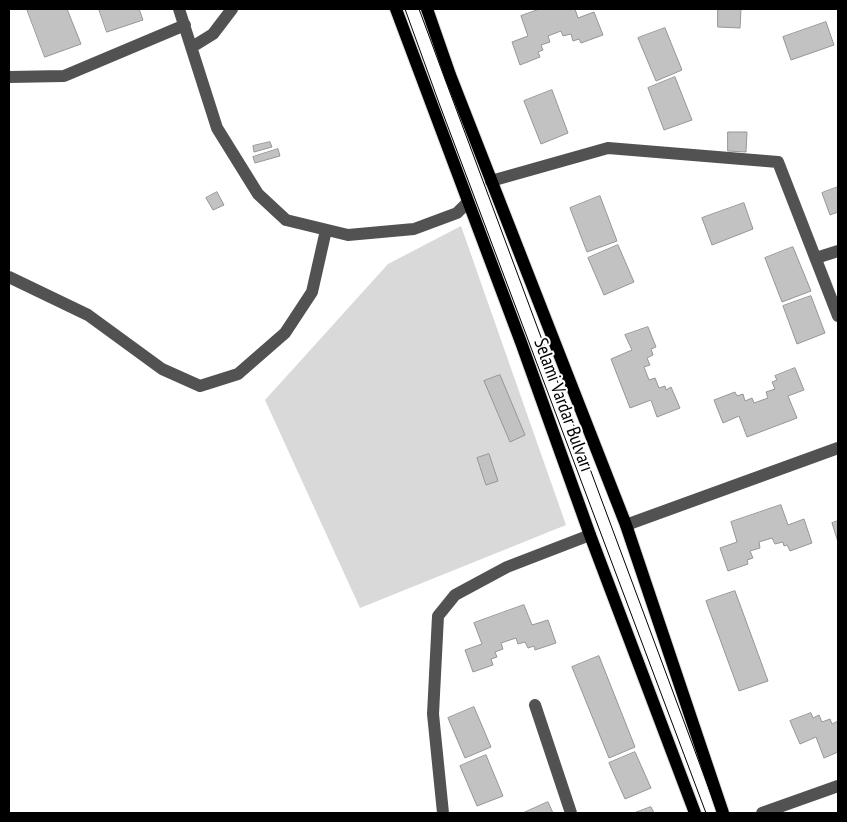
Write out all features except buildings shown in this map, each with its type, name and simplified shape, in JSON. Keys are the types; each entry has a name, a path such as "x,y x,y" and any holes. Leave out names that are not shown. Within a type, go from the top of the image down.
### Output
{"main road":[{"name":"Selami Vardar Bulvarı","path":"396,9 467,203 522,345 590,535 695,813"},
{"name":"Selami Vardar Bulvarı","path":"427,9 450,75 626,525 723,813"}],"street":[{"path":"179,9 217,128 258,194 286,220 348,235 414,229 457,213 467,203"},
{"path":"192,47 213,34 232,9"},
{"path":"9,77 64,76 185,25"},
{"path":"491,181 608,148 778,162 838,316"},
{"path":"9,277 88,315 162,369 200,386 238,374 285,333 312,292 326,230"},
{"path":"816,258 838,251"},
{"path":"626,525 838,448"},
{"path":"444,813 433,714 438,616 455,595 507,567 590,535"},
{"path":"535,705 571,813"},
{"path":"762,813 838,786"}],"shaded area":[{"path":"461,226 566,525 360,608 265,400 388,264"}],"tram line":[{"path":"405,9 706,813"},
{"path":"419,9 718,813"}]}
